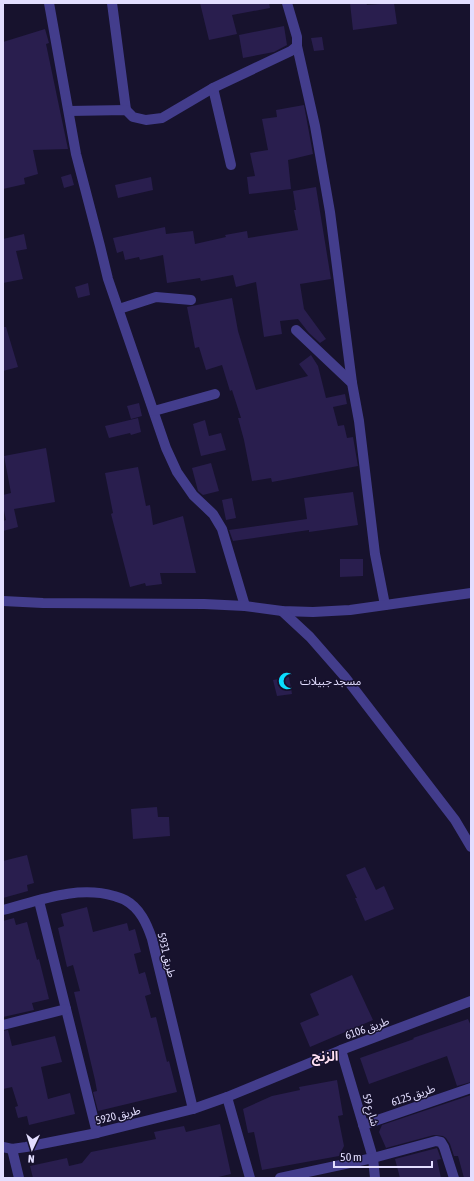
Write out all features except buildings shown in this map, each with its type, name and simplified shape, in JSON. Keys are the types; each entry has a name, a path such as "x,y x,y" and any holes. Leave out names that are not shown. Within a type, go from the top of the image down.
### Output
{"street":[{"path":"49,3 76,154 108,279 166,448 177,472 193,495 213,514 222,529 245,606"},
{"path":"112,3 126,110 133,117 146,120 162,118 213,88 291,51 297,46"},
{"path":"287,3 297,37 297,46 315,126 330,212 352,383 359,421 375,554 385,605"},
{"path":"213,88 231,165"},
{"path":"68,111 126,110"},
{"path":"119,309 156,297 191,300"},
{"path":"296,330 352,383"},
{"path":"154,412 215,394"},
{"path":"3,601 43,603 204,604 245,606 282,612 313,612 350,610 471,593"},
{"path":"282,612 310,637 345,677 455,820 471,847"},
{"name":"طريق 5931","path":"3,910 39,900 78,892 95,892 125,899 137,910 146,924 152,939 193,1109"},
{"path":"39,900 97,1133"},
{"name":"طريق 6106","path":"227,1097 341,1050 471,1001"},
{"path":"3,1024 66,1009"},
{"name":"شارع 59","path":"341,1050 363,1124 372,1158 375,1178"},
{"name":"طريق 6125","path":"363,1124 471,1088"},
{"path":"227,1097 250,1178"},
{"name":"طريق 5920","path":"19,1178 8,1148 26,1147 97,1133 193,1109 227,1097"},
{"path":"284,1178 372,1158 436,1141 441,1142 444,1147 454,1178"}],"place":[{"name":"مسجد جبيلات","path":"287,681"}],"district":[{"name":"الزنج","path":"325,1056"}]}
